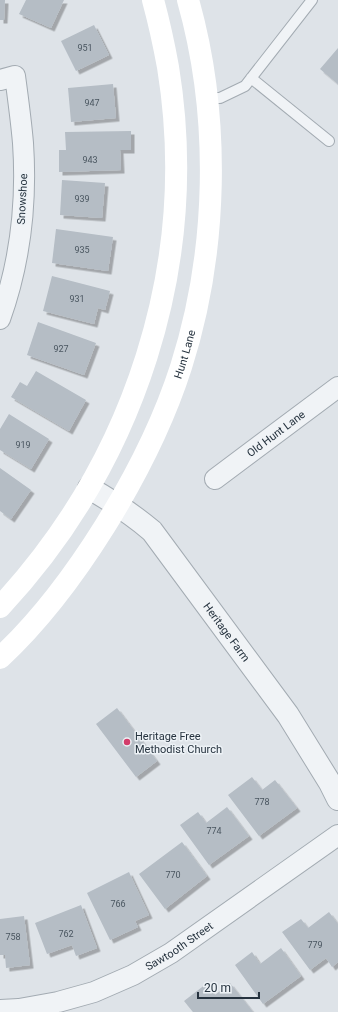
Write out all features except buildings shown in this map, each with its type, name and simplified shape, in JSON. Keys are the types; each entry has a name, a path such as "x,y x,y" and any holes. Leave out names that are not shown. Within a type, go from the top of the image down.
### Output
{"main road":[{"path":"0,607 22,584 43,557 89,488 119,430 133,398 147,357 164,287 170,253 176,178 175,134 168,68 162,35 153,0"},
{"name":"Hunt Lane","path":"0,658 35,623 53,602 92,547 139,468 169,401 182,366 205,260 209,222 210,147 206,98 198,44 188,0"}],"street":[{"name":"Snowshoe","path":"0,319 5,306 19,243 24,196 23,143 8,78"},
{"name":"Old Hunt Lane","path":"215,479 338,387"},
{"name":"Heritage Farm","path":"89,488 118,504 152,531 288,715 330,782 338,799"},
{"name":"Sawtooth Street","path":"0,1010 19,1009 58,1002 94,992 133,975 171,953 338,835"}],"lane":[{"path":"206,98 220,98 245,86 312,0"},
{"path":"251,78 329,141"}],"place":[{"name":"Heritage Free Methodist Church","path":"127,742"}]}
